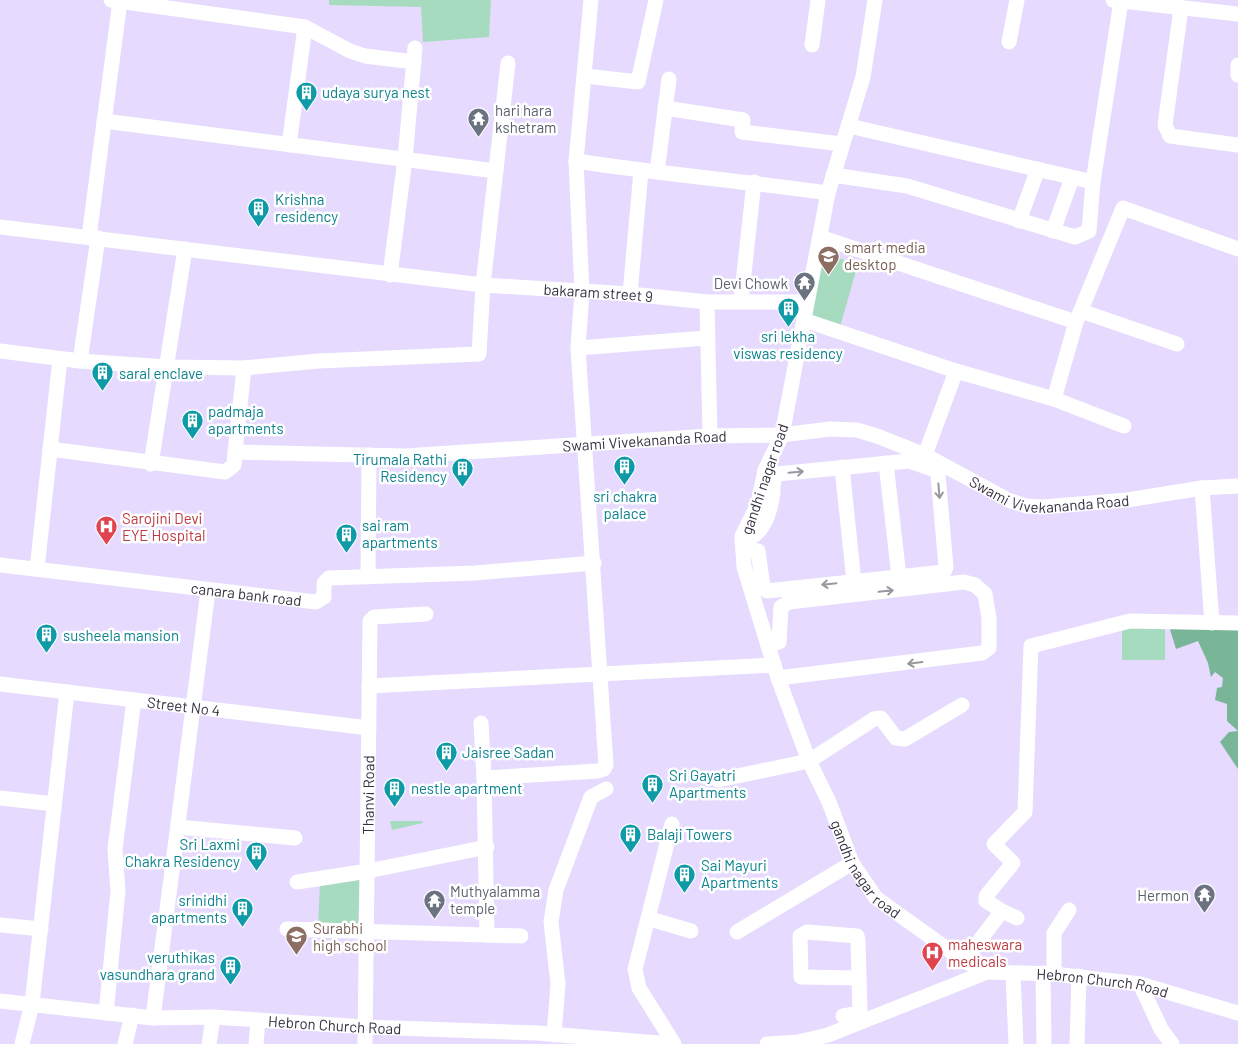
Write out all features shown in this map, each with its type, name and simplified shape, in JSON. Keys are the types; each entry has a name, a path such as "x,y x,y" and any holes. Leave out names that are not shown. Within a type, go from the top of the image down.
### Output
{"street":[{"path":"484,778 604,769 606,765 594,563 578,348 582,292 576,161 591,0"},
{"path":"585,76 638,82 656,0"},
{"path":"812,45 818,0"},
{"name":"gandhi nagar road","path":"875,0 863,77 828,193 782,435 765,470 758,504 747,522 748,544 744,568 773,644 780,672 809,761 829,802 852,863 876,898 964,961 987,972"},
{"path":"1009,42 1017,0"},
{"path":"833,175 907,186 1075,237 1089,231 1093,182 1115,0 1158,3 1181,8 1199,5 1238,14"},
{"path":"80,360 94,237 115,1 305,27 350,51 364,56 414,55 405,159 390,275"},
{"path":"1181,8 1165,125 1166,131 1170,136 1238,145"},
{"path":"289,144 305,27"},
{"path":"0,351 167,367 244,368 319,361 479,354 483,285 508,63"},
{"path":"1238,65 1238,75"},
{"path":"656,172 668,79"},
{"path":"664,108 743,120 742,132 842,144"},
{"path":"104,121 496,171"},
{"path":"848,126 1093,182"},
{"path":"576,161 641,171 754,182 828,193"},
{"path":"1019,220 1038,169"},
{"path":"630,294 641,171"},
{"path":"1053,231 1072,178"},
{"path":"741,301 754,182"},
{"path":"1054,399 1078,316 1123,208 1238,249"},
{"name":"bakaram street 9","path":"0,227 483,285 630,294 707,302 807,302"},
{"path":"820,237 1078,316 1177,344"},
{"path":"151,464 185,249"},
{"path":"707,302 706,338 710,436"},
{"path":"804,320 956,371 1054,399 1124,426"},
{"path":"578,348 706,338"},
{"path":"37,569 60,358"},
{"path":"50,449 151,464 225,472 234,466 244,368"},
{"path":"924,455 956,371"},
{"name":"Swami Vivekananda Road","path":"235,452 405,456 710,436 782,435 830,429 857,430 924,455 1008,500 1026,506 1043,507 1127,500 1202,488 1238,486"},
{"path":"368,577 370,455"},
{"path":"909,461 935,470 938,475 946,570 944,572 767,591 763,587 759,553 748,544 765,524 768,516 773,479 777,474 909,461"},
{"path":"886,464 899,577"},
{"path":"842,468 854,582"},
{"path":"1202,488 1212,623"},
{"name":"canara bank road","path":"0,566 316,602 324,597 326,580 475,573 594,563"},
{"path":"369,686 601,674 780,672 796,677 982,653 989,648 990,631 985,594 975,585 964,582 789,602 781,607 773,644"},
{"path":"153,1018 208,591"},
{"name":"Thanvi Road","path":"365,1044 370,621 374,616 426,614"},
{"path":"1017,918 986,901 986,896 1013,863 994,844 1025,812 1031,646 1130,621 1238,623"},
{"name":"Street No 4","path":"0,684 368,728"},
{"path":"22,1044 32,1004 67,692"},
{"path":"106,1013 118,891 115,849 134,700"},
{"path":"718,780 809,761 874,719 881,718 896,738 900,740 962,706"},
{"path":"482,723 487,847 487,934"},
{"path":"554,1035 558,984 551,922 556,890 591,797 606,789"},
{"path":"0,798 54,804"},
{"path":"672,824 650,919 635,969 635,979 672,1044"},
{"path":"178,827 295,838"},
{"path":"297,882 368,871 487,847"},
{"path":"737,932 852,863"},
{"path":"1044,1044 1048,973 1054,933 1069,910"},
{"path":"964,961 1002,911"},
{"path":"650,919 691,931"},
{"path":"0,925 41,929"},
{"path":"287,929 521,936"},
{"path":"843,1016 860,1018 859,978 856,936 807,932 800,936 801,976 859,978"},
{"name":"Hebron Church Road","path":"767,1044 828,1039 860,1018 987,972 1013,974 1048,973 1140,984 1238,1013"},
{"path":"1013,974 1016,1044"},
{"path":"1077,1044 1079,976"},
{"path":"1140,984 1161,1029 1172,1044"},
{"name":"Hebron Church Road","path":"0,1001 153,1018 213,1017 537,1039 554,1035 672,1044"},
{"path":"125,1044 132,1015"},
{"path":"209,1044 213,1017"},
{"path":"256,1044 258,1020"}],"green space":[{"path":"329,0 491,0 489,37 423,42 421,7 329,5"},
{"path":"825,254 858,264 840,327 806,318"},
{"path":"1165,624 1165,660 1122,660 1122,625"},
{"path":"1169,626 1238,626 1238,731 1227,721 1227,704 1215,700 1217,688 1222,687 1223,678 1215,672 1211,677 1208,663 1198,641 1176,649"},
{"path":"1238,731 1238,769 1220,742 1229,732"},
{"path":"390,821 422,821 423,823 392,830"},
{"path":"360,875 358,928 318,926 320,884"}],"place":[{"name":"udaya surya nest","path":"306,111"},
{"name":"hari hara kshetram","path":"479,138"},
{"name":"Krishna residency","path":"259,227"},
{"name":"smart media desktop","path":"828,275"},
{"name":"Devi Chowk","path":"804,302"},
{"name":"sri lekha viswas residency","path":"788,327"},
{"name":"saral enclave","path":"103,392"},
{"name":"padmaja apartments","path":"192,439"},
{"name":"sri chakra palace","path":"625,486"},
{"name":"Tirumala Rathi Residency","path":"463,487"},
{"name":"Sarojini Devi EYE Hospital","path":"106,546"},
{"name":"sai ram apartments","path":"346,553"},
{"name":"susheela mansion","path":"47,654"},
{"name":"Jaisree Sadan","path":"446,771"},
{"name":"Sri Gayatri Apartments","path":"653,803"},
{"name":"nestle apartment","path":"395,807"},
{"name":"Balaji Towers","path":"631,853"},
{"name":"Sri Laxmi Chakra Residency","path":"256,872"},
{"name":"Sai Mayuri Apartments","path":"685,893"},
{"name":"Hermon","path":"1205,914"},
{"name":"Muthyalamma temple","path":"434,919"},
{"name":"srinidhi apartments","path":"243,928"},
{"name":"Surabhi high school","path":"297,956"},
{"name":"maheswara medicals","path":"932,972"},
{"name":"veruthikas vasundhara grand","path":"231,985"}]}
